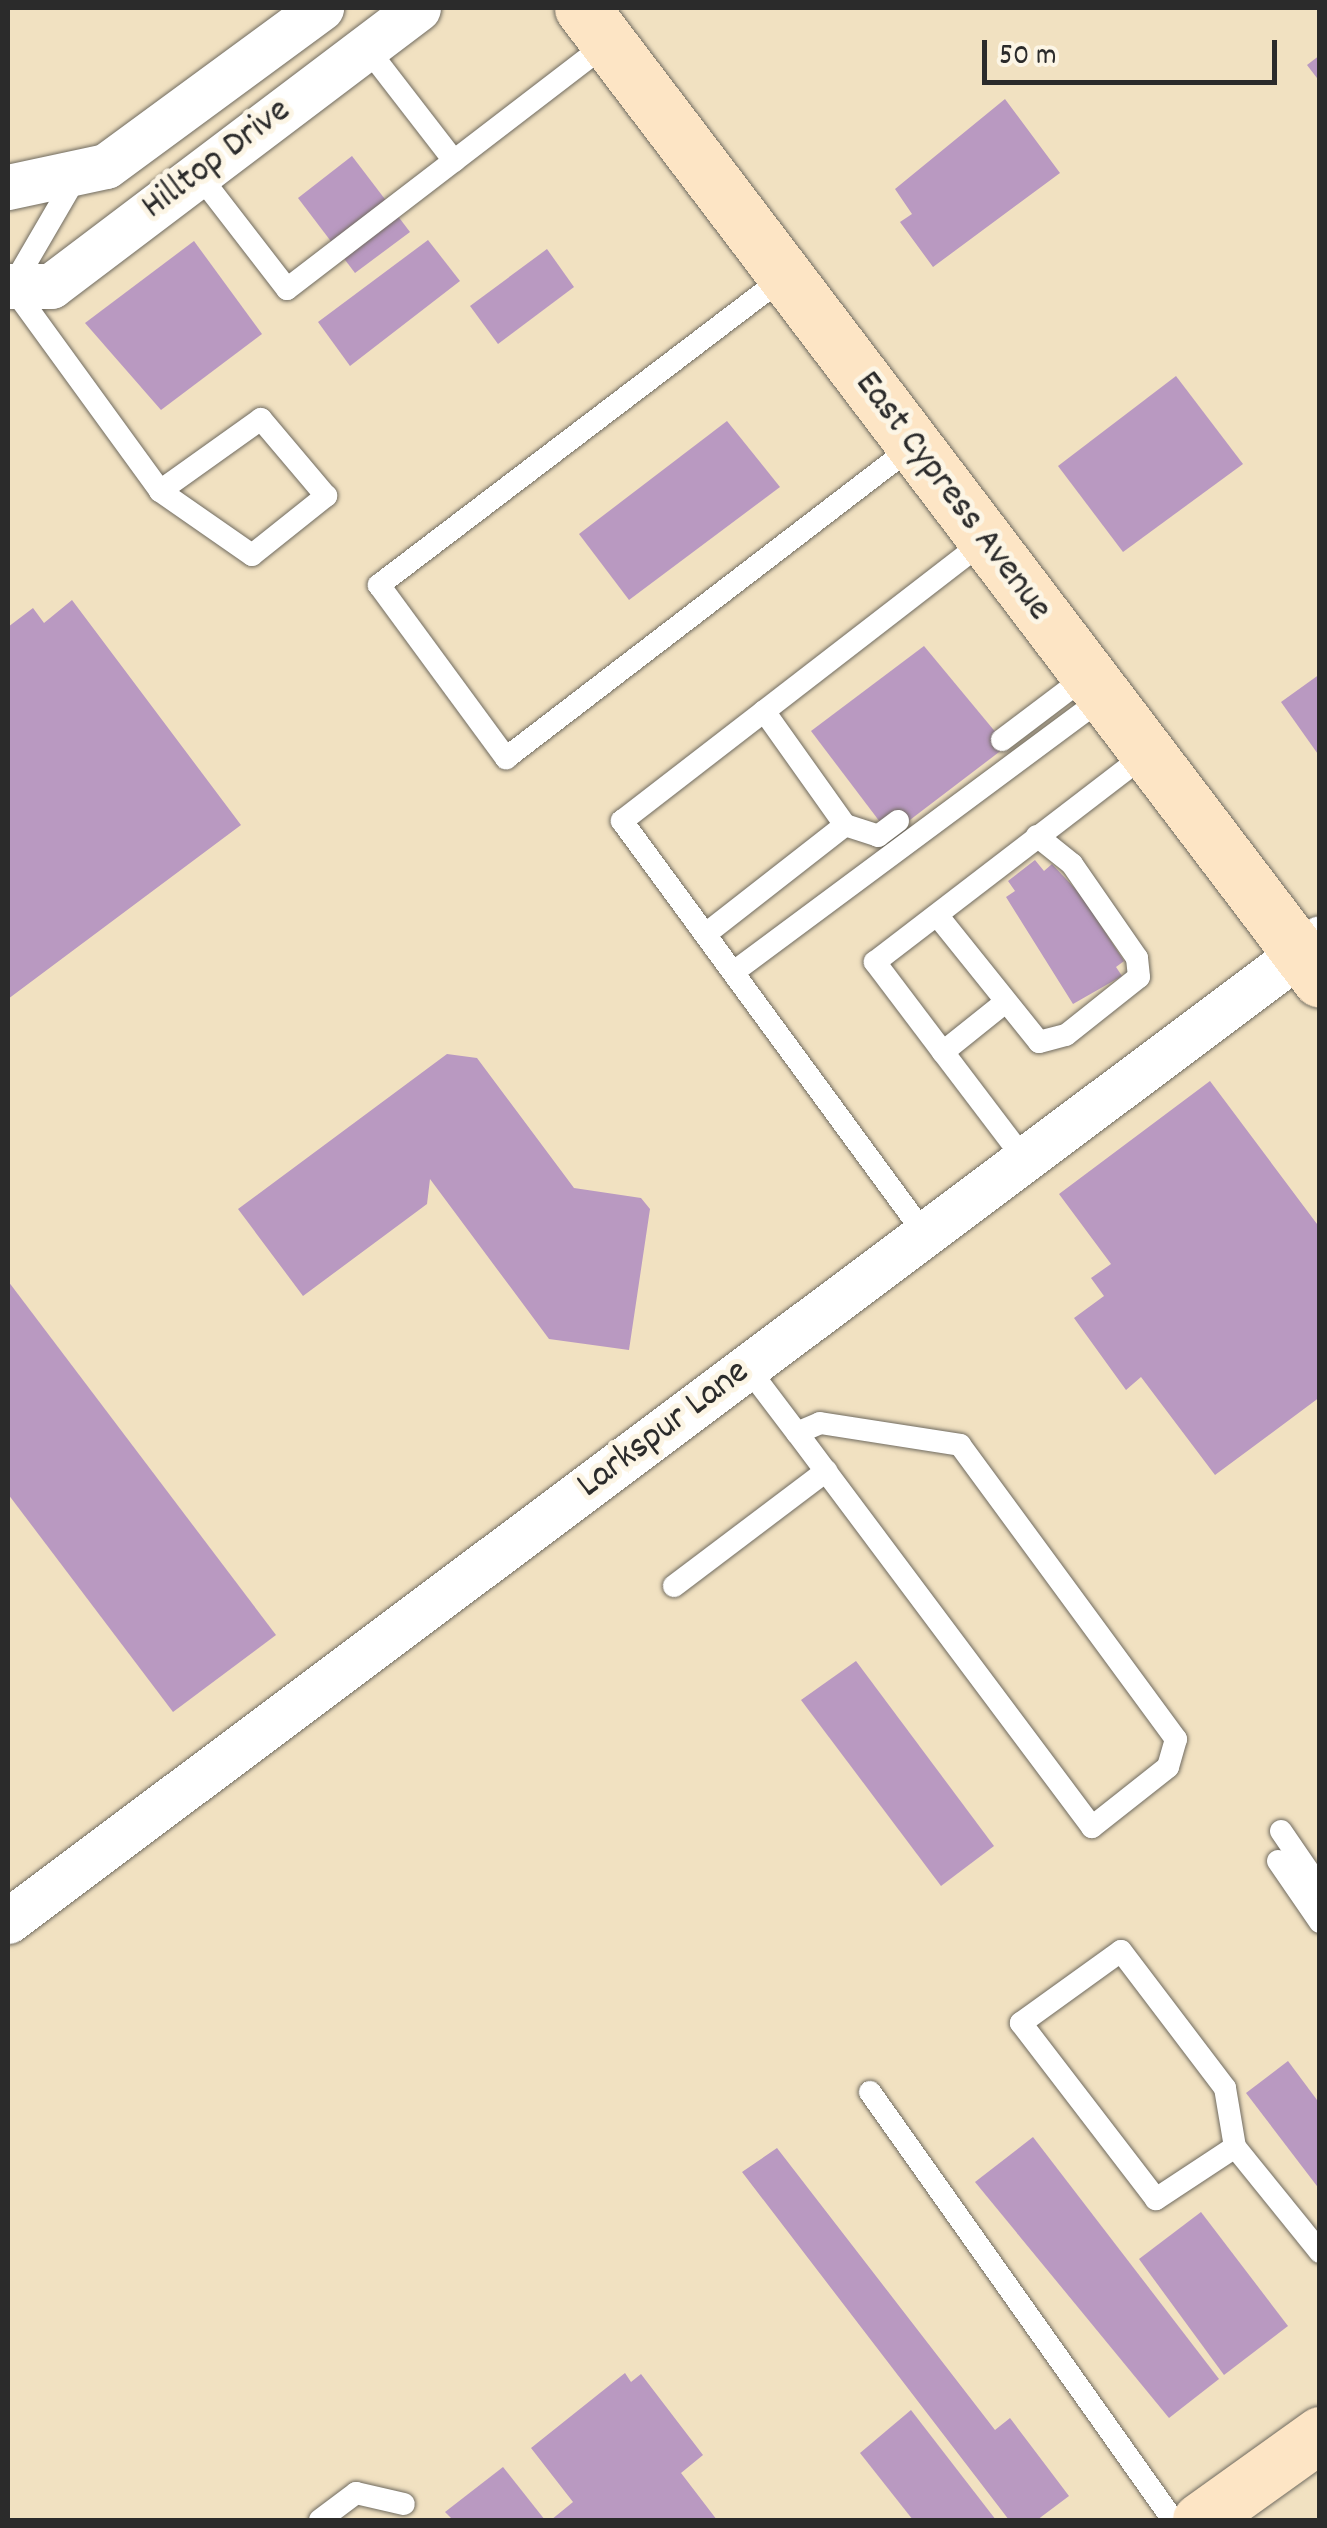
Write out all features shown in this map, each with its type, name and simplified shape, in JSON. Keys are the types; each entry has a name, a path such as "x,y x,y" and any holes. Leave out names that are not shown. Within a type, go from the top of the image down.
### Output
{"main road":[{"name":"East Cypress Avenue","path":"586,18 1147,752 1313,957"},
{"path":"1200,2520 1320,2434"}],"street":[{"name":"Hilltop Drive","path":"8,187 76,177 106,166 321,8"},
{"name":"Hilltop Drive","path":"10,287 51,286 418,8"},
{"name":"Larkspur Lane","path":"8,1921 924,1233 1313,957"}],"lane":[{"path":"199,175 287,289 454,161 586,18"},
{"path":"366,46 454,161"},
{"path":"76,177 10,287 160,491 252,555 326,496 261,419 160,491"},
{"path":"784,276 378,585 506,758 913,446"},
{"path":"924,1233 622,821 985,540"},
{"path":"1002,740 1096,686"},
{"path":"735,971 1096,686"},
{"path":"764,711 845,826 878,836 898,820"},
{"path":"1025,1160 875,962 1147,752"},
{"path":"706,933 845,826"},
{"path":"937,915 1004,1004 1039,1042 1054,1044 1138,976 1137,958 1072,864 1037,836"},
{"path":"943,1052 1004,1004"},
{"path":"747,1367 1092,1827 1168,1767 1176,1739 960,1445 820,1423 797,1433"},
{"path":"674,1586 826,1472"},
{"path":"1281,1831 1320,1888"},
{"path":"1278,1861 1320,1922"},
{"path":"1234,2147 1156,2199 1021,2024 1121,1951 1224,2088 1234,2147 1320,2252"},
{"path":"870,2092 1173,2520"},
{"path":"320,2520 356,2493 404,2504"}],"building":[{"path":"1320,55 1320,82 1307,65"},
{"path":"1005,99 1060,173 933,267 900,222 912,214 895,189"},
{"path":"352,156 410,232 355,273 298,198"},
{"path":"428,240 460,281 350,366 318,322"},
{"path":"194,241 262,334 161,410 85,323"},
{"path":"547,249 574,287 498,344 470,306"},
{"path":"1176,376 1243,464 1123,552 1058,466"},
{"path":"727,421 780,487 629,600 579,534"},
{"path":"72,600 241,825 8,999 8,627 33,608 44,623"},
{"path":"924,646 1007,746 902,826 880,822 811,731"},
{"path":"1320,674 1320,757 1281,702"},
{"path":"1035,860 1044,871 1052,864 1081,895 1124,961 1116,967 1122,976 1073,1004 1006,897 1015,891 1008,881"},
{"path":"447,1054 477,1058 574,1188 641,1198 650,1209 629,1350 549,1339 430,1179 427,1204 303,1296 238,1209"},
{"path":"1210,1081 1320,1228 1320,1397 1215,1475 1141,1377 1126,1390 1074,1318 1104,1296 1091,1278 1111,1264 1059,1194"},
{"path":"8,1281 276,1635 173,1712 8,1494"},
{"path":"856,1661 994,1846 941,1886 801,1700"},
{"path":"1288,2061 1320,2104 1320,2190 1246,2093"},
{"path":"1033,2137 1219,2379 1169,2418 975,2182"},
{"path":"777,2148 995,2430 1010,2418 1069,2496 1037,2520 1009,2520 742,2172"},
{"path":"1201,2212 1288,2326 1224,2375 1139,2259"},
{"path":"625,2373 631,2382 641,2374 703,2455 681,2473 717,2520 551,2520 573,2502 531,2448"},
{"path":"911,2410 996,2520 913,2520 860,2453"},
{"path":"503,2467 545,2520 453,2520 445,2512"}]}
